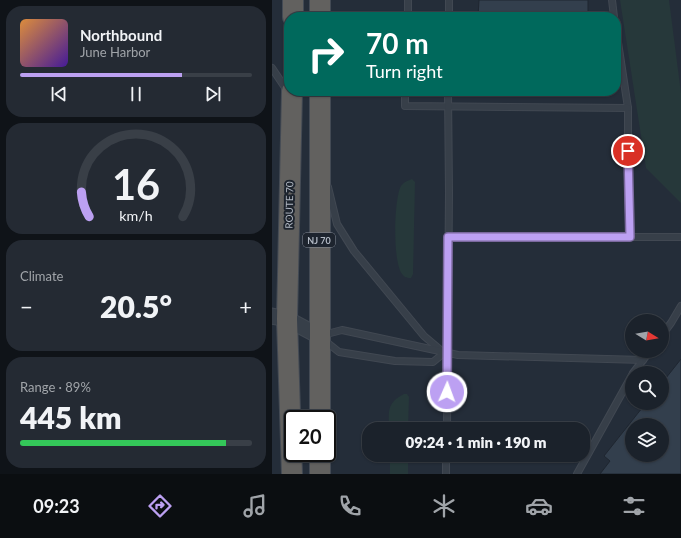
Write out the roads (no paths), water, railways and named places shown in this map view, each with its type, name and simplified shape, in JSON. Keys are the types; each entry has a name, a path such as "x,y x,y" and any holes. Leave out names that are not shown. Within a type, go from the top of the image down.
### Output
{"highway":[{"path":"293,0 293,12"},
{"path":"320,0 320,12"},
{"name":"ROUTE 70","path":"280,318 292,96"},
{"name":"NJ 70","path":"320,96 320,410"},
{"name":"NJ 70","path":"280,318 292,474"},
{"path":"320,462 320,474"}],"street":[{"path":"280,318 319,336"}],"lane":[{"path":"408,0 408,12"},
{"path":"449,0 449,12"},
{"path":"612,0 613,12"},
{"path":"621,62 628,108 628,194 630,237"},
{"path":"272,68 284,84"},
{"path":"405,96 405,106 628,108"},
{"path":"447,422 448,96"},
{"path":"320,143 337,224 354,251 424,336 446,353"},
{"path":"448,237 681,237"},
{"path":"669,326 681,306"},
{"path":"319,336 342,330 458,355 643,360"},
{"path":"319,336 339,352 388,360 433,362 446,353"},
{"path":"638,366 643,360"},
{"path":"577,474 625,387"},
{"path":"446,462 446,474"}]}
